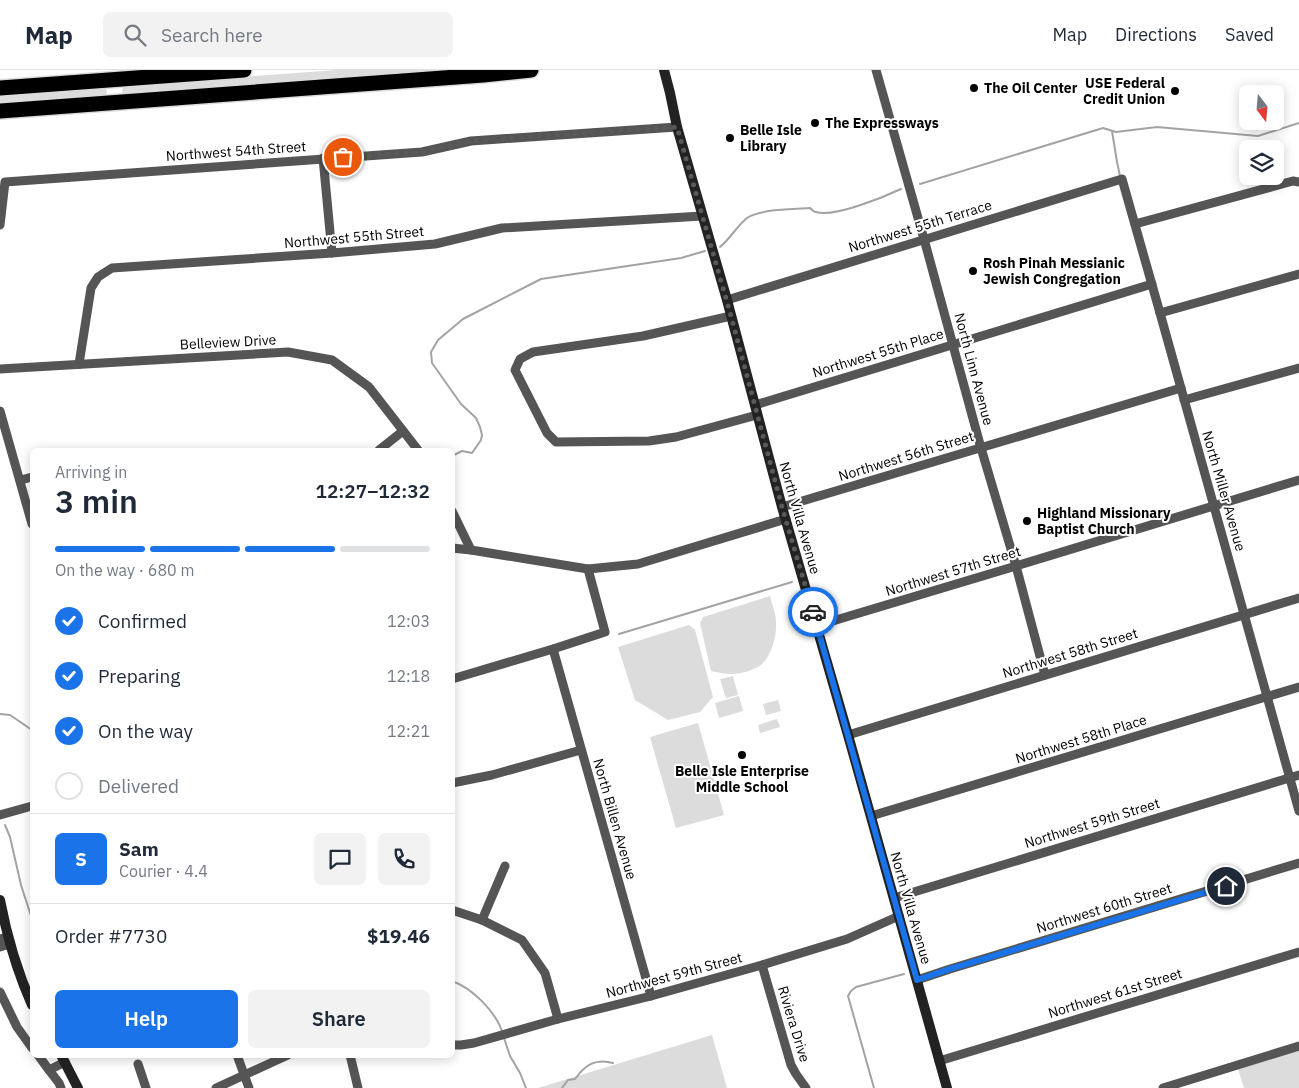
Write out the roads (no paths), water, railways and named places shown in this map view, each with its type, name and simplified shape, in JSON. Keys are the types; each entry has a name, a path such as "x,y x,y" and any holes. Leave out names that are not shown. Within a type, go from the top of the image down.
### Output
{"highway":[{"path":"0,88 244,70"},
{"path":"0,111 531,70"}],"street":[{"name":"North Villa Avenue","path":"664,70 677,127 731,316 782,507 947,1088"},
{"name":"North Linn Avenue","path":"876,70 1045,675"},
{"name":"Northwest 54th Street","path":"0,225 5,182 422,152 470,141 677,127"},
{"path":"323,158 332,253"},
{"name":"North Miller Avenue","path":"1122,180 1267,697 1294,776 1299,811"},
{"name":"Northwest 55th Terrace","path":"726,300 1122,180"},
{"path":"1135,224 1296,182"},
{"name":"Northwest 55th Street","path":"79,364 91,288 98,277 112,268 435,244 502,228 702,216"},
{"path":"1160,313 1299,274"},
{"name":"Northwest 55th Place","path":"731,316 644,336 533,352 520,359 515,370 546,433 556,442 649,441 676,437 954,344 1152,284"},
{"name":"Belleview Drive","path":"0,369 288,352 332,360 368,387 416,448"},
{"path":"1184,400 1299,368"},
{"name":"Northwest 56th Street","path":"782,507 1181,388"},
{"path":"0,411 30,516"},
{"path":"382,448 403,431"},
{"path":"21,480 30,478"},
{"name":"Northwest 57th Street","path":"816,626 1299,480"},
{"path":"455,517 471,550"},
{"path":"455,548 588,569 638,564 786,519"},
{"path":"455,677 605,632 588,569"},
{"name":"Northwest 58th Street","path":"848,735 1299,598"},
{"name":"North Billen Avenue","path":"553,649 651,996"},
{"name":"Northwest 58th Place","path":"870,816 1299,687"},
{"path":"455,782 492,775 581,750"},
{"name":"Northwest 59th Street","path":"894,898 1294,776"},
{"path":"0,815 30,807"},
{"name":"Northwest 60th Street","path":"917,980 1299,863"},
{"path":"482,920 505,866"},
{"path":"0,900 4,942 30,1000"},
{"path":"455,911 482,920 522,940 545,973 558,1019"},
{"name":"Northwest 59th Street","path":"455,1045 474,1043 762,965 847,940 899,916"},
{"name":"Northwest 61st Street","path":"939,1061 1299,952"},
{"name":"Riviera Drive","path":"762,965 791,1065 806,1088"},
{"path":"0,992 17,1026 30,1045"},
{"path":"1163,1088 1299,1046"},
{"path":"40,1058 61,1088"},
{"path":"49,1070 63,1058 78,1088"},
{"path":"238,1058 248,1088"},
{"path":"216,1088 282,1058"},
{"path":"351,1058 358,1088"},
{"path":"138,1064 146,1088"}],"waterway":[{"path":"920,184 1103,128 1116,132 1157,127 1258,136 1299,123"},
{"path":"1112,131 1120,176"},
{"path":"720,247 743,221 753,215 777,210 810,208 815,212 834,212 859,206 901,189"},
{"path":"455,454 462,451 472,453 481,440 482,435 476,418 461,404 432,363 431,352 438,340 463,319 541,279 681,258 705,251"},
{"path":"619,634 792,582"},
{"path":"0,714 10,715 30,729"},
{"path":"5,825 10,837 21,885 30,913"},
{"path":"874,1088 848,996 856,987 904,974"},
{"path":"455,982 482,1001 499,1023 502,1031"},
{"path":"504,1038 510,1056 526,1088"},
{"path":"562,1088 568,1080 575,1079 591,1064 601,1061 613,1063"}],"place":[{"name":"The Oil Center","path":"974,88"},
{"name":"USE Federal Credit Union","path":"1175,91"},
{"name":"The Expressways","path":"815,123"},
{"name":"Belle Isle Library","path":"730,138"},
{"name":"Rosh Pinah Messianic Jewish Congregation","path":"973,271"},
{"name":"Highland Missionary Baptist Church","path":"1027,521"},
{"name":"Belle Isle Enterprise Middle School","path":"742,755"}]}
